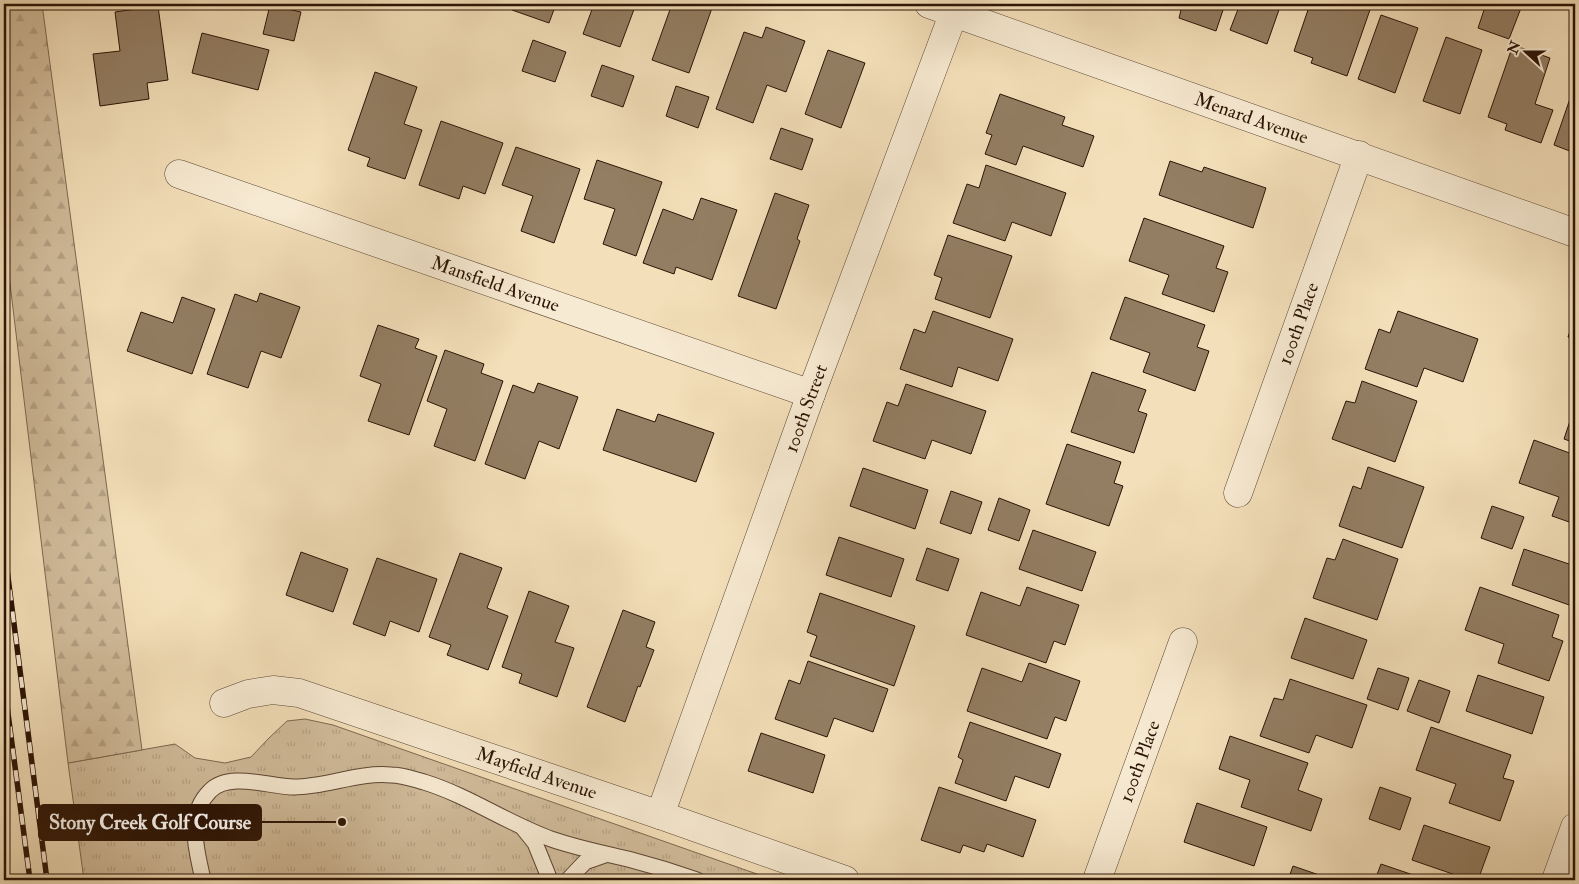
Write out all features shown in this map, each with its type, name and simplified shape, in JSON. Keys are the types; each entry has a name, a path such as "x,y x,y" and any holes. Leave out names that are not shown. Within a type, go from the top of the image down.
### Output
{"street":[{"name":"Menard Avenue","path":"947,7 1575,233"},
{"name":"100th Street","path":"660,815 947,7"},
{"name":"100th Place","path":"1238,492 1359,156"},
{"name":"Mansfield Avenue","path":"180,174 811,394"},
{"name":"100th Place","path":"1097,880 1183,642"},
{"name":"Mayfield Avenue","path":"224,703 248,694 274,690 300,693 845,880"},
{"path":"1556,880 1575,827"}],"lane":[{"path":"203,880 194,838 194,822 197,810 210,791 217,785 250,781 294,787 372,774 392,775 418,781 458,795 522,827 574,847 662,868 697,880"},
{"path":"522,827 535,843 550,880"},
{"path":"568,880 585,862 605,854"}],"green space":[{"path":"4,4 42,4 142,750 68,763 4,234"},
{"path":"305,719 333,725 774,880 84,880 68,763 175,744 195,758 225,763 251,757 287,721"}],"building":[{"path":"514,4 556,4 549,23 512,10"},
{"path":"594,4 636,4 620,47 583,34"},
{"path":"672,4 699,4 712,8 689,73 652,60"},
{"path":"1165,4 1225,4 1216,31 1179,18 1181,10"},
{"path":"1240,4 1281,4 1267,44 1230,30"},
{"path":"1310,4 1372,4 1347,76 1311,63 1313,58 1294,51"},
{"path":"1486,4 1509,4 1521,8 1509,39 1478,28"},
{"path":"270,5 301,12 294,41 263,34"},
{"path":"158,6 168,80 147,83 149,99 100,106 93,54 120,51 115,12"},
{"path":"1381,15 1418,28 1395,93 1358,79"},
{"path":"766,27 805,41 786,92 767,85 753,123 716,109 744,32 762,38"},
{"path":"202,33 269,50 258,90 192,73"},
{"path":"1446,37 1482,50 1460,114 1423,101"},
{"path":"533,40 566,52 555,82 522,71"},
{"path":"1513,45 1550,58 1535,104 1553,110 1541,143 1505,130 1507,124 1488,117"},
{"path":"828,50 865,63 841,128 805,114"},
{"path":"602,65 634,76 623,107 591,96"},
{"path":"375,72 417,87 404,124 422,130 405,179 367,166 370,158 348,150"},
{"path":"1575,84 1575,153 1554,145"},
{"path":"676,86 709,97 698,128 666,116"},
{"path":"1000,94 1065,117 1062,125 1094,136 1083,167 1023,146 1016,165 985,154 992,135 986,133"},
{"path":"441,121 503,143 485,194 463,186 459,199 419,185"},
{"path":"781,128 813,139 802,170 770,159"},
{"path":"516,147 580,169 554,243 521,231 533,196 502,185"},
{"path":"597,160 662,182 636,256 603,244 615,209 584,199"},
{"path":"1170,161 1202,172 1204,167 1266,188 1253,228 1159,195"},
{"path":"986,165 1066,193 1051,236 1012,222 1005,241 953,223 967,184 979,188"},
{"path":"775,193 809,205 797,239 800,241 776,309 738,296"},
{"path":"701,198 737,210 712,280 676,267 674,274 643,263 663,209 693,220"},
{"path":"1144,218 1224,246 1216,268 1228,272 1214,312 1162,294 1169,275 1129,261"},
{"path":"948,235 1012,256 990,318 935,299 942,278 934,275"},
{"path":"260,293 300,307 281,358 261,351 248,388 207,374 235,294 257,302"},
{"path":"182,297 215,309 192,374 127,351 141,312 173,323"},
{"path":"1125,297 1205,325 1197,347 1209,351 1195,391 1143,372 1150,353 1110,339"},
{"path":"933,311 1013,339 998,381 958,367 952,387 900,369 914,329 925,333"},
{"path":"1398,311 1478,339 1463,382 1424,368 1417,387 1365,369 1379,329 1390,333"},
{"path":"1575,317 1575,339 1568,337"},
{"path":"378,325 419,339 415,348 437,356 409,435 368,421 381,384 360,376"},
{"path":"445,350 484,364 481,373 503,381 475,461 434,446 447,409 427,401"},
{"path":"1092,372 1146,390 1138,411 1147,414 1134,453 1071,432"},
{"path":"1362,381 1417,401 1395,462 1332,439 1346,401 1355,403"},
{"path":"538,383 578,397 559,449 539,441 525,479 485,464 513,385 534,393"},
{"path":"906,384 986,411 971,454 932,440 925,459 873,441 887,402 898,406"},
{"path":"1575,406 1575,443 1564,439"},
{"path":"617,409 655,422 658,414 714,433 696,482 603,450"},
{"path":"1534,440 1575,455 1575,524 1552,516 1559,497 1519,483"},
{"path":"1067,444 1121,462 1114,483 1123,486 1109,526 1046,504"},
{"path":"1368,467 1424,487 1402,548 1339,526 1353,486 1361,489"},
{"path":"863,468 928,490 915,529 850,506"},
{"path":"951,491 982,502 971,534 940,523"},
{"path":"999,498 1030,510 1019,541 988,530"},
{"path":"1492,506 1524,517 1512,549 1481,538"},
{"path":"1033,530 1096,552 1082,591 1019,569"},
{"path":"839,537 904,559 891,597 826,575"},
{"path":"1343,539 1398,559 1377,620 1313,598 1327,558 1335,560"},
{"path":"927,548 959,559 948,591 916,580"},
{"path":"1524,549 1575,566 1575,607 1512,585"},
{"path":"301,552 348,569 333,612 286,595"},
{"path":"460,553 502,568 487,608 508,616 488,670 447,655 451,645 429,637"},
{"path":"377,558 437,579 419,632 390,621 385,636 353,624"},
{"path":"1027,587 1079,605 1065,645 1054,641 1046,663 966,635 981,592 1020,606"},
{"path":"1480,587 1559,615 1552,637 1563,641 1549,681 1498,663 1504,644 1465,630"},
{"path":"529,591 569,606 555,642 574,648 557,697 519,683 522,674 502,667"},
{"path":"820,593 915,626 894,686 810,656 817,636 807,632"},
{"path":"623,610 655,622 646,647 654,650 625,722 587,707"},
{"path":"1305,618 1367,640 1353,679 1291,658"},
{"path":"808,661 888,689 873,732 834,718 827,737 775,719 789,680 800,684"},
{"path":"1029,663 1080,681 1066,721 1055,717 1047,739 967,711 982,668 1022,682"},
{"path":"1378,668 1409,678 1398,710 1367,699"},
{"path":"1478,675 1544,697 1532,734 1466,711"},
{"path":"1290,679 1367,705 1352,748 1316,735 1309,753 1260,736 1274,698 1283,700"},
{"path":"1419,680 1450,691 1439,723 1407,711"},
{"path":"970,722 1061,754 1049,788 1015,776 1006,801 955,783 963,760 958,757"},
{"path":"1431,727 1511,755 1503,778 1514,781 1500,821 1449,803 1456,784 1416,770"},
{"path":"761,733 825,755 813,793 748,771"},
{"path":"1230,736 1308,763 1298,790 1322,799 1311,831 1241,807 1250,780 1219,769"},
{"path":"939,787 1036,820 1023,857 987,844 984,852 963,845 960,853 921,840"},
{"path":"1380,787 1411,798 1400,830 1369,819"},
{"path":"1197,803 1267,827 1254,866 1184,842"},
{"path":"1424,825 1490,847 1478,880 1470,880 1412,860"},
{"path":"1381,864 1428,880 1375,880"},
{"path":"1293,866 1325,877 1324,880 1288,880"}],"railway":[{"path":"4,546 47,880"},
{"path":"4,683 30,880"}],"place":[{"name":"Stony Creek Golf Course","path":"342,822"}]}
